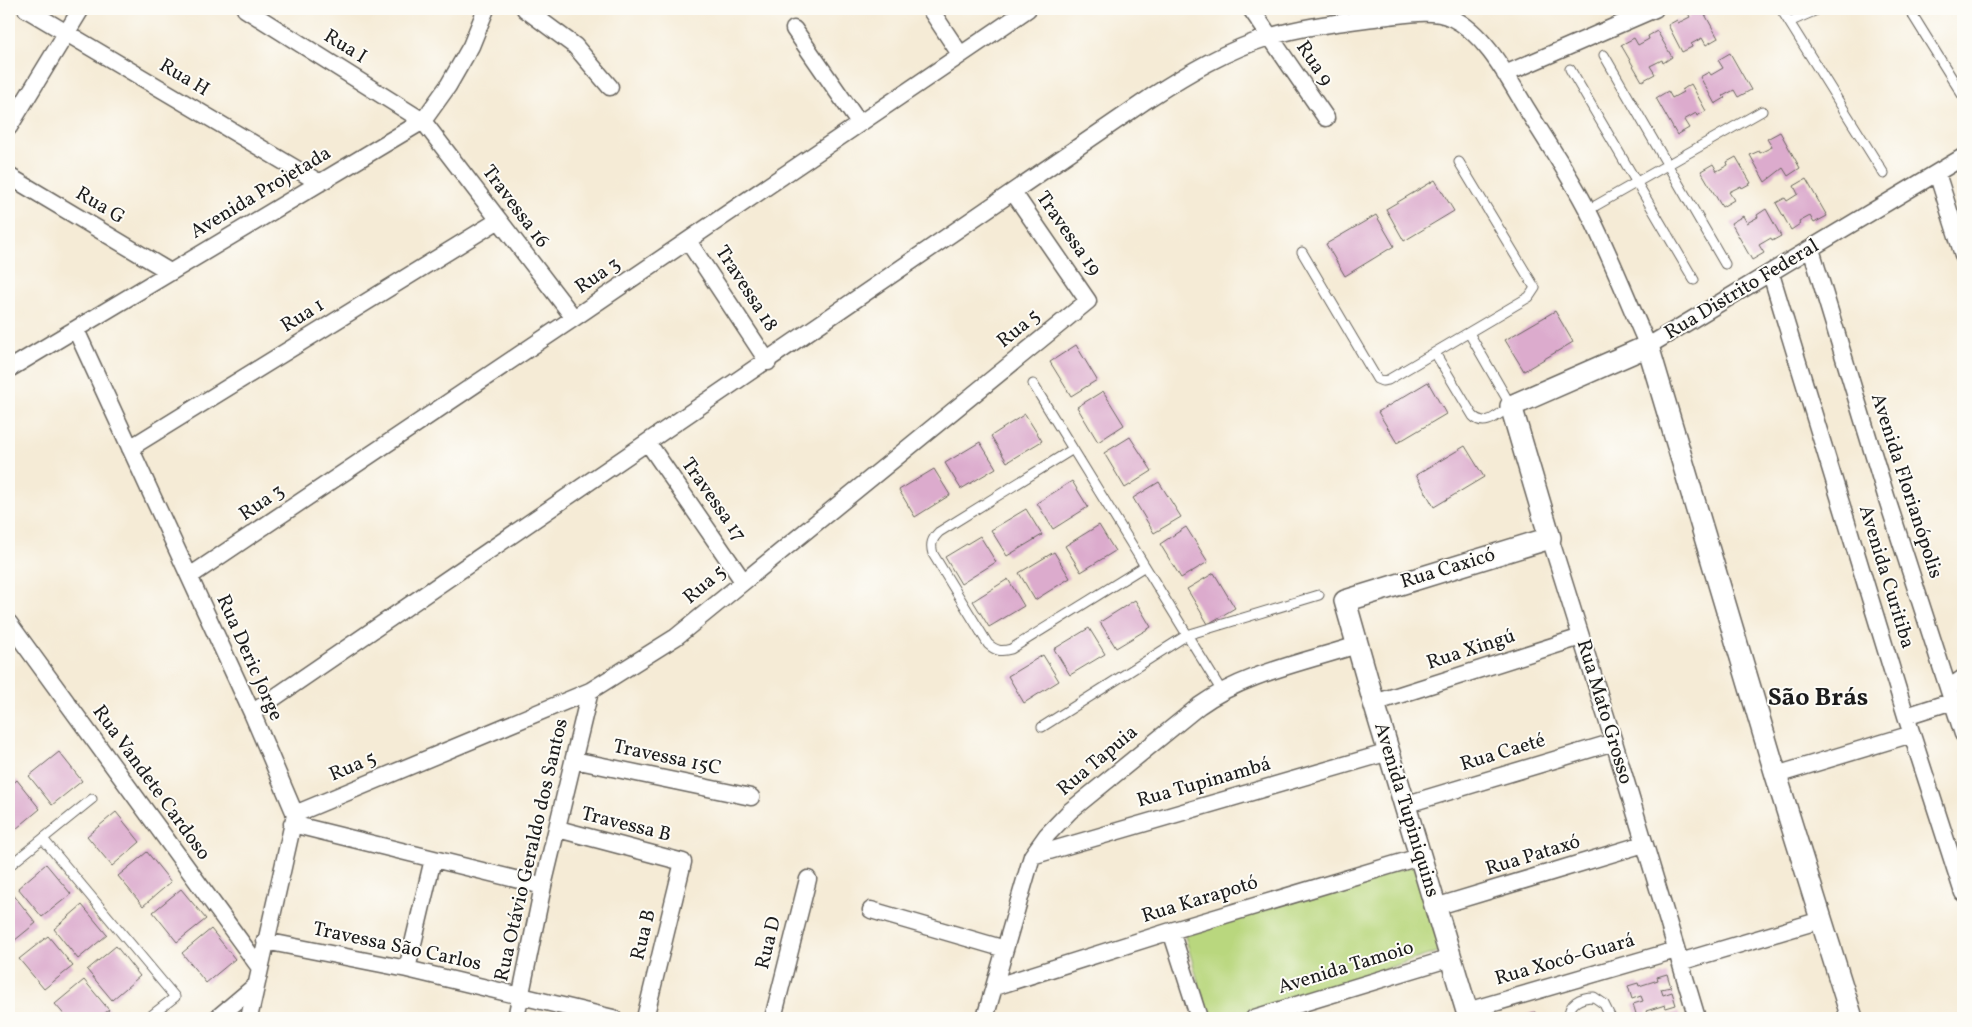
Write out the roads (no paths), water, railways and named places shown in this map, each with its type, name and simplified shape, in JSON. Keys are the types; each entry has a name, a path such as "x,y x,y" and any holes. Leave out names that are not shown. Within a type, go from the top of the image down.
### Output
{"street":[{"name":"Rua H","path":"26,9 320,183"},
{"path":"9,127 81,9"},
{"name":"Rua I","path":"245,9 423,121"},
{"path":"525,9 575,46 610,87"},
{"path":"930,9 960,54"},
{"name":"Rua 3","path":"190,576 688,241 1028,9"},
{"name":"Rua 9","path":"1251,9 1326,118"},
{"path":"1505,74 1655,9"},
{"name":"Avenida Projetada","path":"9,369 423,121 448,86 471,46 480,11"},
{"path":"252,713 1183,77 1241,47 1270,36 1370,19 1433,11 1451,18 1465,27 1477,38 1505,74 1588,210 1648,346 1776,775 1852,1018"},
{"path":"794,29 859,123"},
{"name":"Travessa 16","path":"423,121 574,318"},
{"name":"Rua Distrito Federal","path":"1511,406 1648,346 1771,274 1963,157"},
{"path":"1937,173 1963,255"},
{"name":"Rua G","path":"9,176 170,272"},
{"name":"Travessa 19","path":"1013,192 1088,301"},
{"name":"Rua 1","path":"130,448 499,220"},
{"name":"Travessa 18","path":"688,241 768,362"},
{"name":"Avenida Florianópolis","path":"1811,249 1886,496 1963,734"},
{"name":"Avenida Curitiba","path":"1771,274 1906,716 1963,893"},
{"name":"Rua 5","path":"294,819 590,691 676,637 1088,301"},
{"name":"Rua Deric Jorge","path":"76,330 252,713 294,819"},
{"name":"Rua Mato Grosso","path":"1511,406 1697,1018"},
{"name":"Travessa 17","path":"648,443 743,581"},
{"name":"Rua Caxicó","path":"1346,601 1550,538"},
{"name":"Avenida Tupiniquins","path":"1346,601 1356,645 1468,1014"},
{"name":"Rua Vandete Cardoso","path":"9,623 260,968"},
{"name":"Rua Xingú","path":"1374,703 1581,637"},
{"name":"Rua Tapuia","path":"985,1018 1032,856 1047,835 1070,811 1219,688 1356,645"},
{"path":"1906,716 1951,694 1963,678"},
{"name":"Rua Otávio Geraldo dos Santos","path":"516,1018 543,886 590,691"},
{"path":"1776,775 1912,734"},
{"name":"Rua Caeté","path":"1404,805 1614,742"},
{"name":"Rua Tupinambá","path":"1032,856 1389,752"},
{"name":"Travessa 15C","path":"574,760 752,797"},
{"path":"249,1018 265,940 294,819 432,859 543,886"},
{"name":"Travessa B","path":"558,829 683,862"},
{"name":"Rua Pataxó","path":"1435,907 1644,844"},
{"name":"Rua Karapotó","path":"994,987 1171,931 1419,857"},
{"path":"407,968 432,859"},
{"name":"Rua B","path":"645,1018 683,862"},
{"name":"Rua D","path":"773,1018 808,879"},
{"path":"871,910 1005,949"},
{"name":"Rua Xocó-Guará","path":"1468,1014 1678,956 1821,920"},
{"path":"1171,931 1198,1018"},
{"name":"Travessa São Carlos","path":"265,940 407,968 613,1018"},
{"name":"Avenida Tamoio","path":"1254,1018 1451,958"},
{"path":"217,1018 256,984"}],"lane":[{"path":"1781,9 1884,174"},
{"path":"1790,22 1819,9"},
{"path":"1909,9 1963,96"},
{"path":"1604,56 1669,164 1725,264"},
{"path":"1570,69 1694,280"},
{"path":"1588,210 1762,111"},
{"path":"1302,252 1377,379 1382,381 1388,380 1529,297 1535,288 1459,162"},
{"path":"1435,353 1478,421 1484,422 1491,419 1511,406 1469,333"},
{"path":"1033,384 1219,688"},
{"path":"1073,449 939,532 933,538 931,546 933,554 988,644 994,649 1003,651 1011,649 1144,566"},
{"path":"1042,728 1187,635 1319,595"},
{"path":"9,866 92,799"},
{"path":"43,839 174,997 148,1018"},
{"path":"1569,1018 1569,1009 1574,1004 1583,999 1594,997 1604,1004 1611,1018"}],"district":[{"name":"São Brás","path":"1818,698"}]}
